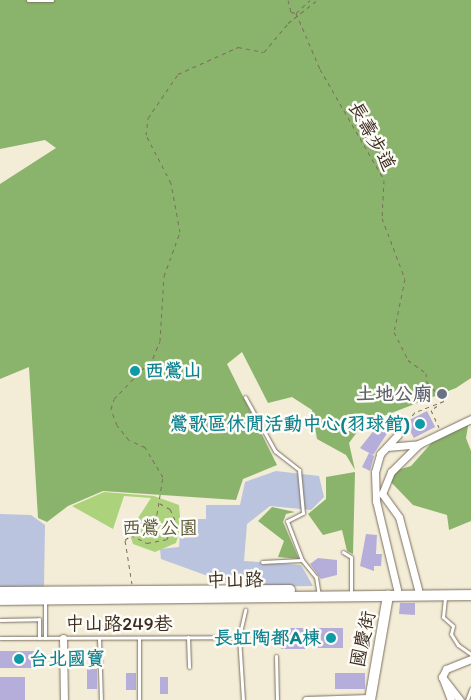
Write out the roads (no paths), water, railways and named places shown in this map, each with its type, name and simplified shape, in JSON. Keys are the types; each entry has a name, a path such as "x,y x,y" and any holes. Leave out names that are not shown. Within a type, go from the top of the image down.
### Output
{"street":[{"path":"418,589 398,517 382,494 391,472 418,444 441,430 471,418"},
{"path":"397,589 376,502 375,472 380,454 398,435"},
{"path":"387,448 418,444"},
{"name":"中山路","path":"351,593 397,589 471,588"},
{"name":"國慶街","path":"369,699 388,596 397,589"},
{"name":"中山路","path":"0,600 134,591 259,594 351,593 388,596 471,595"},
{"name":"中山路","path":"0,592 45,596 244,599 259,594"},
{"path":"63,638 64,700"},
{"path":"451,700 442,677 446,669 471,659"},
{"path":"442,677 460,700"},
{"path":"306,700 369,699"}],"lane":[{"path":"28,0 52,0"},
{"path":"245,397 275,451 299,470 302,513 286,521 302,560 316,577 319,593"},
{"path":"343,552 351,557 351,593"},
{"path":"262,562 302,560"},
{"path":"445,595 443,616 452,626 451,634 458,645 471,654"},
{"name":"中山路249巷","path":"45,596 45,638 239,637"},
{"path":"242,700 239,637 245,610"},
{"path":"0,620 39,619 39,638"},
{"path":"188,637 189,667"},
{"path":"0,638 45,638"},
{"path":"100,638 101,700"},
{"path":"139,638 139,700"},
{"path":"276,656 277,700"},
{"path":"467,700 471,689"}],"place":[{"name":"西鶯山","path":"135,371"},
{"name":"土地公廟","path":"442,394"},
{"name":"鶯歌區休閒活動中心(羽球館)","path":"420,424"},
{"name":"長虹陶都A棟","path":"331,638"},
{"name":"台北國寶","path":"19,659"}],"park label":[{"name":"西鶯公園","path":"160,528"}]}
